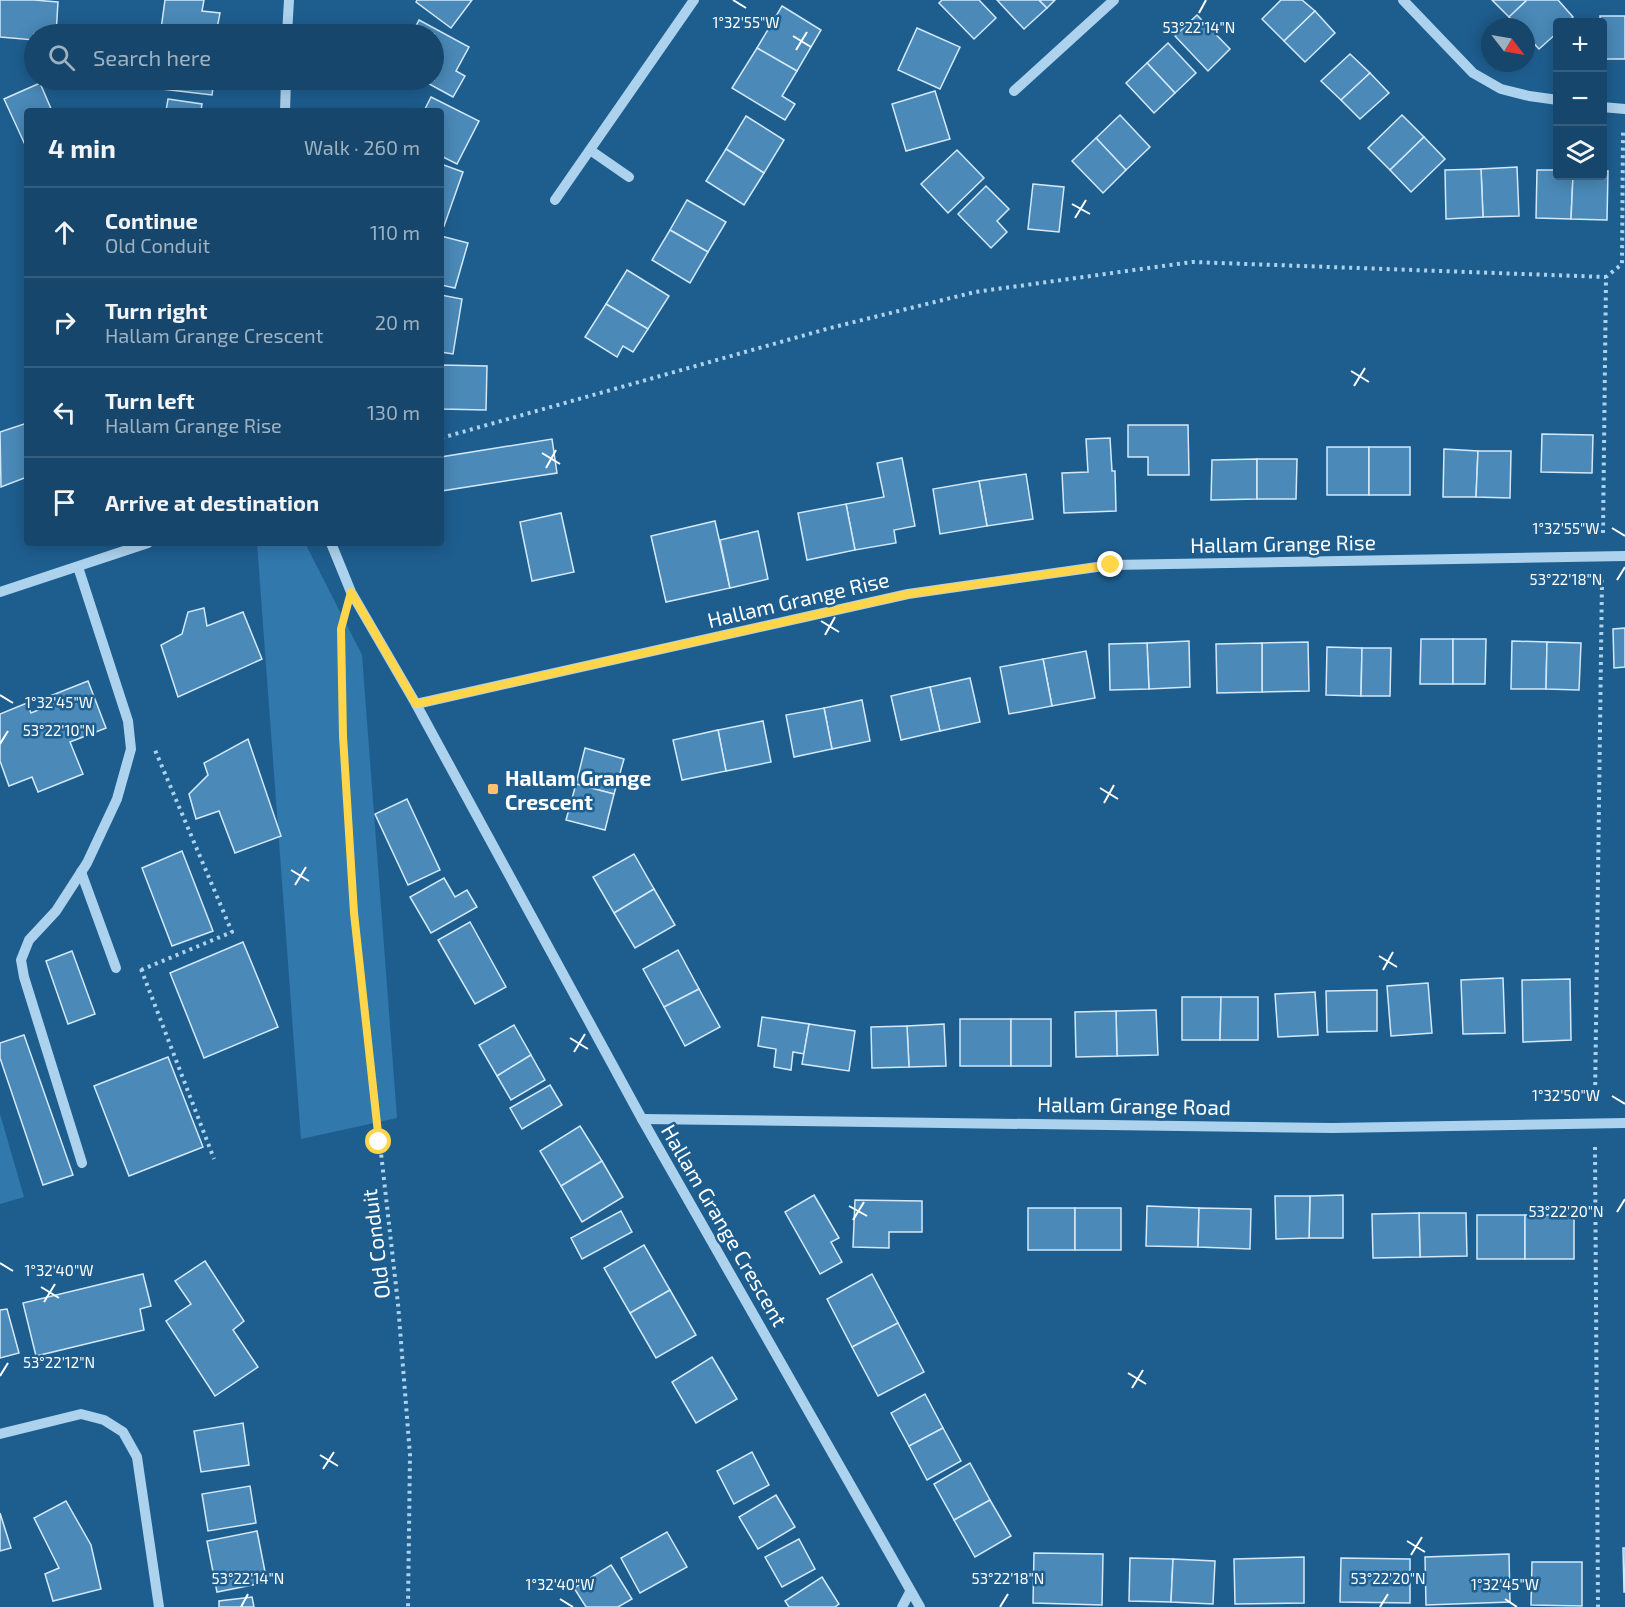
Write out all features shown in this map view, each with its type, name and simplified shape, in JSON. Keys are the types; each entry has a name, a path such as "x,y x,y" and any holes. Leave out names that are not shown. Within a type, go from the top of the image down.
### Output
{"street":[{"path":"288,24 289,0"},
{"path":"555,200 694,0"},
{"path":"1014,92 1114,0"},
{"path":"1403,0 1473,73 1501,88 1529,96 1553,99"},
{"path":"285,108 286,90"},
{"path":"1607,108 1624,110"},
{"path":"590,150 629,177"},
{"path":"0,592 139,546"},
{"name":"Hallam Grange Crescent","path":"332,546 351,592 416,704 642,1119 920,1607"},
{"name":"Hallam Grange Rise","path":"416,704 908,594 1111,565 1625,556"},
{"path":"78,567 128,721 131,748 117,799 81,872 56,911 29,940 21,960 24,977 82,1163"},
{"path":"81,872 116,968"},
{"name":"Hallam Grange Road","path":"642,1119 1333,1128 1625,1123"},
{"path":"0,1434 81,1414 104,1420 123,1432 137,1457 159,1605"},
{"path":"902,1607 910,1592"}],"path":[{"path":"444,437 830,328 975,292 1192,262 1606,277 1622,264 1624,110"},
{"path":"1598,1607 1594,1123 1606,277"},
{"name":"Old Conduit","path":"351,592 341,629 343,736 354,913 398,1304 410,1455 408,1607"},
{"path":"141,970 232,932 151,741"},
{"path":"116,968 136,958 214,1159"}],"shaded area":[{"path":"257,546 307,546 362,655 397,1118 301,1139"},
{"path":"0,1114 24,1197 0,1204"}],"building":[{"path":"0,0 58,2 57,24 24,24 24,39 0,37"},
{"path":"165,0 204,0 202,11 220,13 218,24 162,24"},
{"path":"417,0 472,0 451,28 416,2"},
{"path":"942,0 979,0 996,18 974,39 939,3"},
{"path":"997,0 1039,0 1047,8 1024,29"},
{"path":"1039,0 1055,0 1047,8"},
{"path":"1281,0 1302,0 1315,11 1284,41 1262,19"},
{"path":"1492,0 1527,0 1509,17"},
{"path":"1527,0 1558,0 1573,17 1553,18 1553,36 1539,49 1535,45 1535,18 1509,17"},
{"path":"782,6 821,30 797,71 757,48"},
{"path":"1315,11 1335,33 1305,62 1284,41"},
{"path":"1197,15 1230,49 1208,71 1175,36"},
{"path":"1600,16 1625,16 1625,59 1607,59 1607,18 1600,18"},
{"path":"917,28 960,47 940,89 898,70"},
{"path":"444,34 469,47 456,71 465,76 453,97 440,90 444,90"},
{"path":"1168,43 1196,73 1175,93 1147,63"},
{"path":"757,48 797,71 782,96 795,104 785,120 732,88"},
{"path":"1350,54 1370,73 1341,100 1321,81"},
{"path":"1147,63 1175,93 1154,113 1126,83"},
{"path":"1370,73 1389,93 1360,119 1341,100"},
{"path":"24,90 43,90 51,108 24,108 24,142 4,99"},
{"path":"170,90 213,90 212,95"},
{"path":"935,91 950,139 906,151 892,104"},
{"path":"431,97 479,121 457,164 444,158 444,108 426,108"},
{"path":"168,99 202,104 201,108 166,108"},
{"path":"1120,115 1150,147 1126,170 1096,138"},
{"path":"1402,115 1424,137 1390,170 1368,148"},
{"path":"746,116 784,140 764,173 726,149"},
{"path":"1424,137 1445,159 1411,192 1390,170"},
{"path":"1096,138 1126,170 1103,193 1072,161"},
{"path":"726,149 764,173 744,205 706,181"},
{"path":"957,150 984,178 948,213 921,184"},
{"path":"444,165 463,172 444,226"},
{"path":"1517,167 1519,216 1483,217 1481,169"},
{"path":"1481,169 1483,217 1446,219 1445,170"},
{"path":"1537,170 1553,170 1553,180 1573,180 1571,219 1536,218"},
{"path":"1608,171 1607,220 1571,219 1573,180 1607,180"},
{"path":"1033,184 1064,187 1059,232 1028,229"},
{"path":"986,186 1009,209 997,221 1007,232 991,248 958,214"},
{"path":"687,200 726,222 708,252 670,230"},
{"path":"670,230 708,252 690,283 652,260"},
{"path":"444,237 468,243 455,288 444,286"},
{"path":"627,270 669,296 648,329 606,304"},
{"path":"444,296 462,299 453,354 444,352"},
{"path":"606,304 648,329 633,352 623,346 617,357 585,337"},
{"path":"444,365 487,366 486,410 444,409"},
{"path":"24,424 24,478 1,487 0,432"},
{"path":"1128,425 1188,425 1189,475 1148,475 1148,457 1128,457"},
{"path":"1542,434 1593,435 1592,473 1541,472"},
{"path":"1110,438 1112,471 1115,471 1116,511 1064,513 1062,473 1088,472 1086,439"},
{"path":"552,439 557,473 444,491 444,457"},
{"path":"1327,447 1369,447 1369,495 1327,495"},
{"path":"1369,447 1410,447 1410,495 1369,495"},
{"path":"1444,449 1478,451 1476,497 1443,497"},
{"path":"1478,451 1511,451 1510,498 1476,497"},
{"path":"902,458 915,526 894,530 896,543 855,550 846,504 884,497 877,463"},
{"path":"1257,459 1257,499 1211,500 1212,460"},
{"path":"1257,459 1297,459 1296,499 1257,499"},
{"path":"1026,474 1033,519 987,526 979,481"},
{"path":"979,481 987,526 940,534 933,489"},
{"path":"846,504 855,550 807,560 798,513"},
{"path":"561,513 574,572 532,581 520,522"},
{"path":"715,521 730,588 666,602 651,536"},
{"path":"758,531 768,579 730,588 720,540"},
{"path":"204,608 207,626 243,612 262,659 178,697 161,645 182,634 188,612"},
{"path":"1625,628 1625,667 1614,668 1613,629"},
{"path":"1421,639 1453,639 1453,684 1420,684"},
{"path":"1453,639 1486,639 1485,684 1453,684"},
{"path":"1189,641 1190,687 1149,689 1147,643"},
{"path":"1512,641 1547,642 1546,689 1511,689"},
{"path":"1308,642 1309,691 1262,692 1262,643"},
{"path":"1547,642 1581,643 1579,690 1546,689"},
{"path":"1147,643 1149,689 1110,690 1109,644"},
{"path":"1262,643 1262,692 1217,693 1216,644"},
{"path":"1327,647 1362,648 1361,696 1326,695"},
{"path":"1362,648 1391,648 1390,696 1361,696"},
{"path":"1086,651 1095,698 1052,706 1043,659"},
{"path":"1043,659 1052,706 1009,714 1000,667"},
{"path":"970,678 980,722 940,731 930,687"},
{"path":"88,681 106,728 70,742 83,774 38,792 32,777 9,786 0,761 0,714 27,703 31,713 48,706 45,698"},
{"path":"930,687 940,731 901,740 891,696"},
{"path":"862,700 870,741 832,749 824,708"},
{"path":"824,708 832,749 794,757 786,715"},
{"path":"763,721 771,762 726,771 718,730"},
{"path":"718,730 726,771 682,780 673,740"},
{"path":"248,739 281,836 235,853 219,811 196,819 189,794 208,775 204,763"},
{"path":"585,748 624,759 614,794 576,784"},
{"path":"576,784 614,794 605,830 566,820"},
{"path":"407,799 440,870 408,885 375,814"},
{"path":"182,851 213,931 172,946 142,868"},
{"path":"634,854 654,889 614,913 593,877"},
{"path":"444,878 455,897 467,890 477,907 431,933 410,897"},
{"path":"654,889 675,925 635,948 614,913"},
{"path":"470,922 506,987 475,1004 438,940"},
{"path":"243,942 278,1027 204,1058 170,973"},
{"path":"678,950 699,989 664,1007 643,969"},
{"path":"72,951 95,1014 68,1024 46,961"},
{"path":"1503,978 1505,1033 1463,1034 1461,980"},
{"path":"1570,979 1571,1040 1523,1042 1522,980"},
{"path":"1428,983 1432,1033 1391,1036 1387,986"},
{"path":"699,989 720,1027 685,1046 664,1007"},
{"path":"1377,990 1377,1031 1327,1032 1326,991"},
{"path":"1315,992 1318,1035 1278,1037 1275,994"},
{"path":"1182,997 1221,997 1220,1040 1182,1040"},
{"path":"1221,997 1258,997 1258,1040 1220,1040"},
{"path":"1156,1010 1158,1055 1117,1056 1116,1011"},
{"path":"1116,1011 1117,1056 1076,1057 1075,1012"},
{"path":"762,1017 809,1024 804,1054 793,1052 791,1070 774,1067 776,1049 758,1046"},
{"path":"960,1019 1011,1019 1011,1066 960,1066"},
{"path":"1011,1019 1051,1019 1051,1066 1011,1066"},
{"path":"809,1024 855,1031 849,1071 802,1064"},
{"path":"944,1024 946,1066 909,1067 907,1026"},
{"path":"514,1025 531,1055 497,1076 479,1045"},
{"path":"907,1026 909,1067 872,1068 871,1027"},
{"path":"24,1035 73,1175 43,1185 0,1058 0,1043"},
{"path":"531,1055 545,1080 511,1100 497,1076"},
{"path":"168,1057 203,1147 129,1176 94,1086"},
{"path":"550,1085 562,1105 522,1129 510,1108"},
{"path":"580,1126 602,1161 561,1186 540,1151"},
{"path":"602,1161 623,1197 582,1222 561,1186"},
{"path":"814,1195 839,1238 831,1242 842,1262 820,1274 785,1212"},
{"path":"1343,1195 1343,1238 1309,1238 1310,1196"},
{"path":"1275,1196 1310,1196 1309,1238 1276,1239"},
{"path":"855,1200 922,1201 922,1232 889,1232 889,1248 853,1247"},
{"path":"1147,1206 1199,1208 1198,1247 1146,1246"},
{"path":"1028,1208 1075,1208 1075,1250 1028,1250"},
{"path":"1075,1208 1121,1208 1121,1250 1075,1250"},
{"path":"1199,1208 1251,1209 1250,1249 1198,1247"},
{"path":"621,1211 632,1232 582,1259 571,1238"},
{"path":"1419,1213 1466,1213 1467,1256 1420,1257"},
{"path":"1419,1213 1420,1257 1373,1258 1372,1214"},
{"path":"1477,1215 1525,1215 1525,1259 1477,1259"},
{"path":"1525,1215 1574,1215 1574,1259 1525,1259"},
{"path":"644,1245 670,1290 630,1313 604,1268"},
{"path":"205,1261 244,1321 233,1330 258,1367 215,1396 166,1321 191,1304 175,1281"},
{"path":"143,1274 151,1306 140,1309 144,1330 36,1356 23,1303"},
{"path":"872,1274 898,1323 852,1347 827,1299"},
{"path":"670,1290 696,1335 656,1358 630,1313"},
{"path":"7,1309 19,1353 0,1358 0,1310"},
{"path":"898,1323 924,1372 878,1396 852,1347"},
{"path":"712,1357 737,1399 696,1423 672,1382"},
{"path":"925,1394 943,1428 909,1446 891,1413"},
{"path":"243,1423 249,1465 201,1472 194,1431"},
{"path":"943,1428 961,1461 927,1480 909,1446"},
{"path":"752,1452 769,1485 734,1504 717,1471"},
{"path":"970,1463 990,1500 954,1520 934,1484"},
{"path":"250,1486 256,1523 208,1531 202,1494"},
{"path":"776,1495 795,1527 758,1549 739,1517"},
{"path":"990,1500 1011,1536 975,1557 954,1520"},
{"path":"66,1501 91,1545 101,1589 53,1601 45,1574 59,1568 34,1518"},
{"path":"0,1513 11,1548 0,1551"},
{"path":"257,1531 267,1582 217,1592 207,1541"},
{"path":"667,1532 687,1567 640,1593 621,1558"},
{"path":"799,1539 815,1569 782,1587 765,1557"},
{"path":"1623,1548 1625,1548 1625,1592 1624,1592"},
{"path":"1034,1553 1103,1554 1102,1605 1033,1603"},
{"path":"1509,1554 1510,1602 1426,1605 1425,1557"},
{"path":"1304,1557 1304,1603 1235,1604 1234,1559"},
{"path":"1130,1558 1173,1559 1171,1602 1129,1601"},
{"path":"1341,1558 1410,1559 1410,1603 1340,1602"},
{"path":"1173,1559 1215,1561 1213,1604 1171,1602"},
{"path":"1532,1562 1582,1562 1582,1606 1531,1605"},
{"path":"611,1565 632,1599 618,1607 586,1607 574,1588"},
{"path":"822,1577 839,1604 835,1607 789,1607 785,1601"},
{"path":"252,1597 254,1607 219,1607 219,1601"}],"place":[{"name":"Hallam Grange Crescent","path":"493,789"}],"route":[{"path":"379,1142 354,913 343,736 341,629 351,592 416,704 908,594 1111,565"}]}
